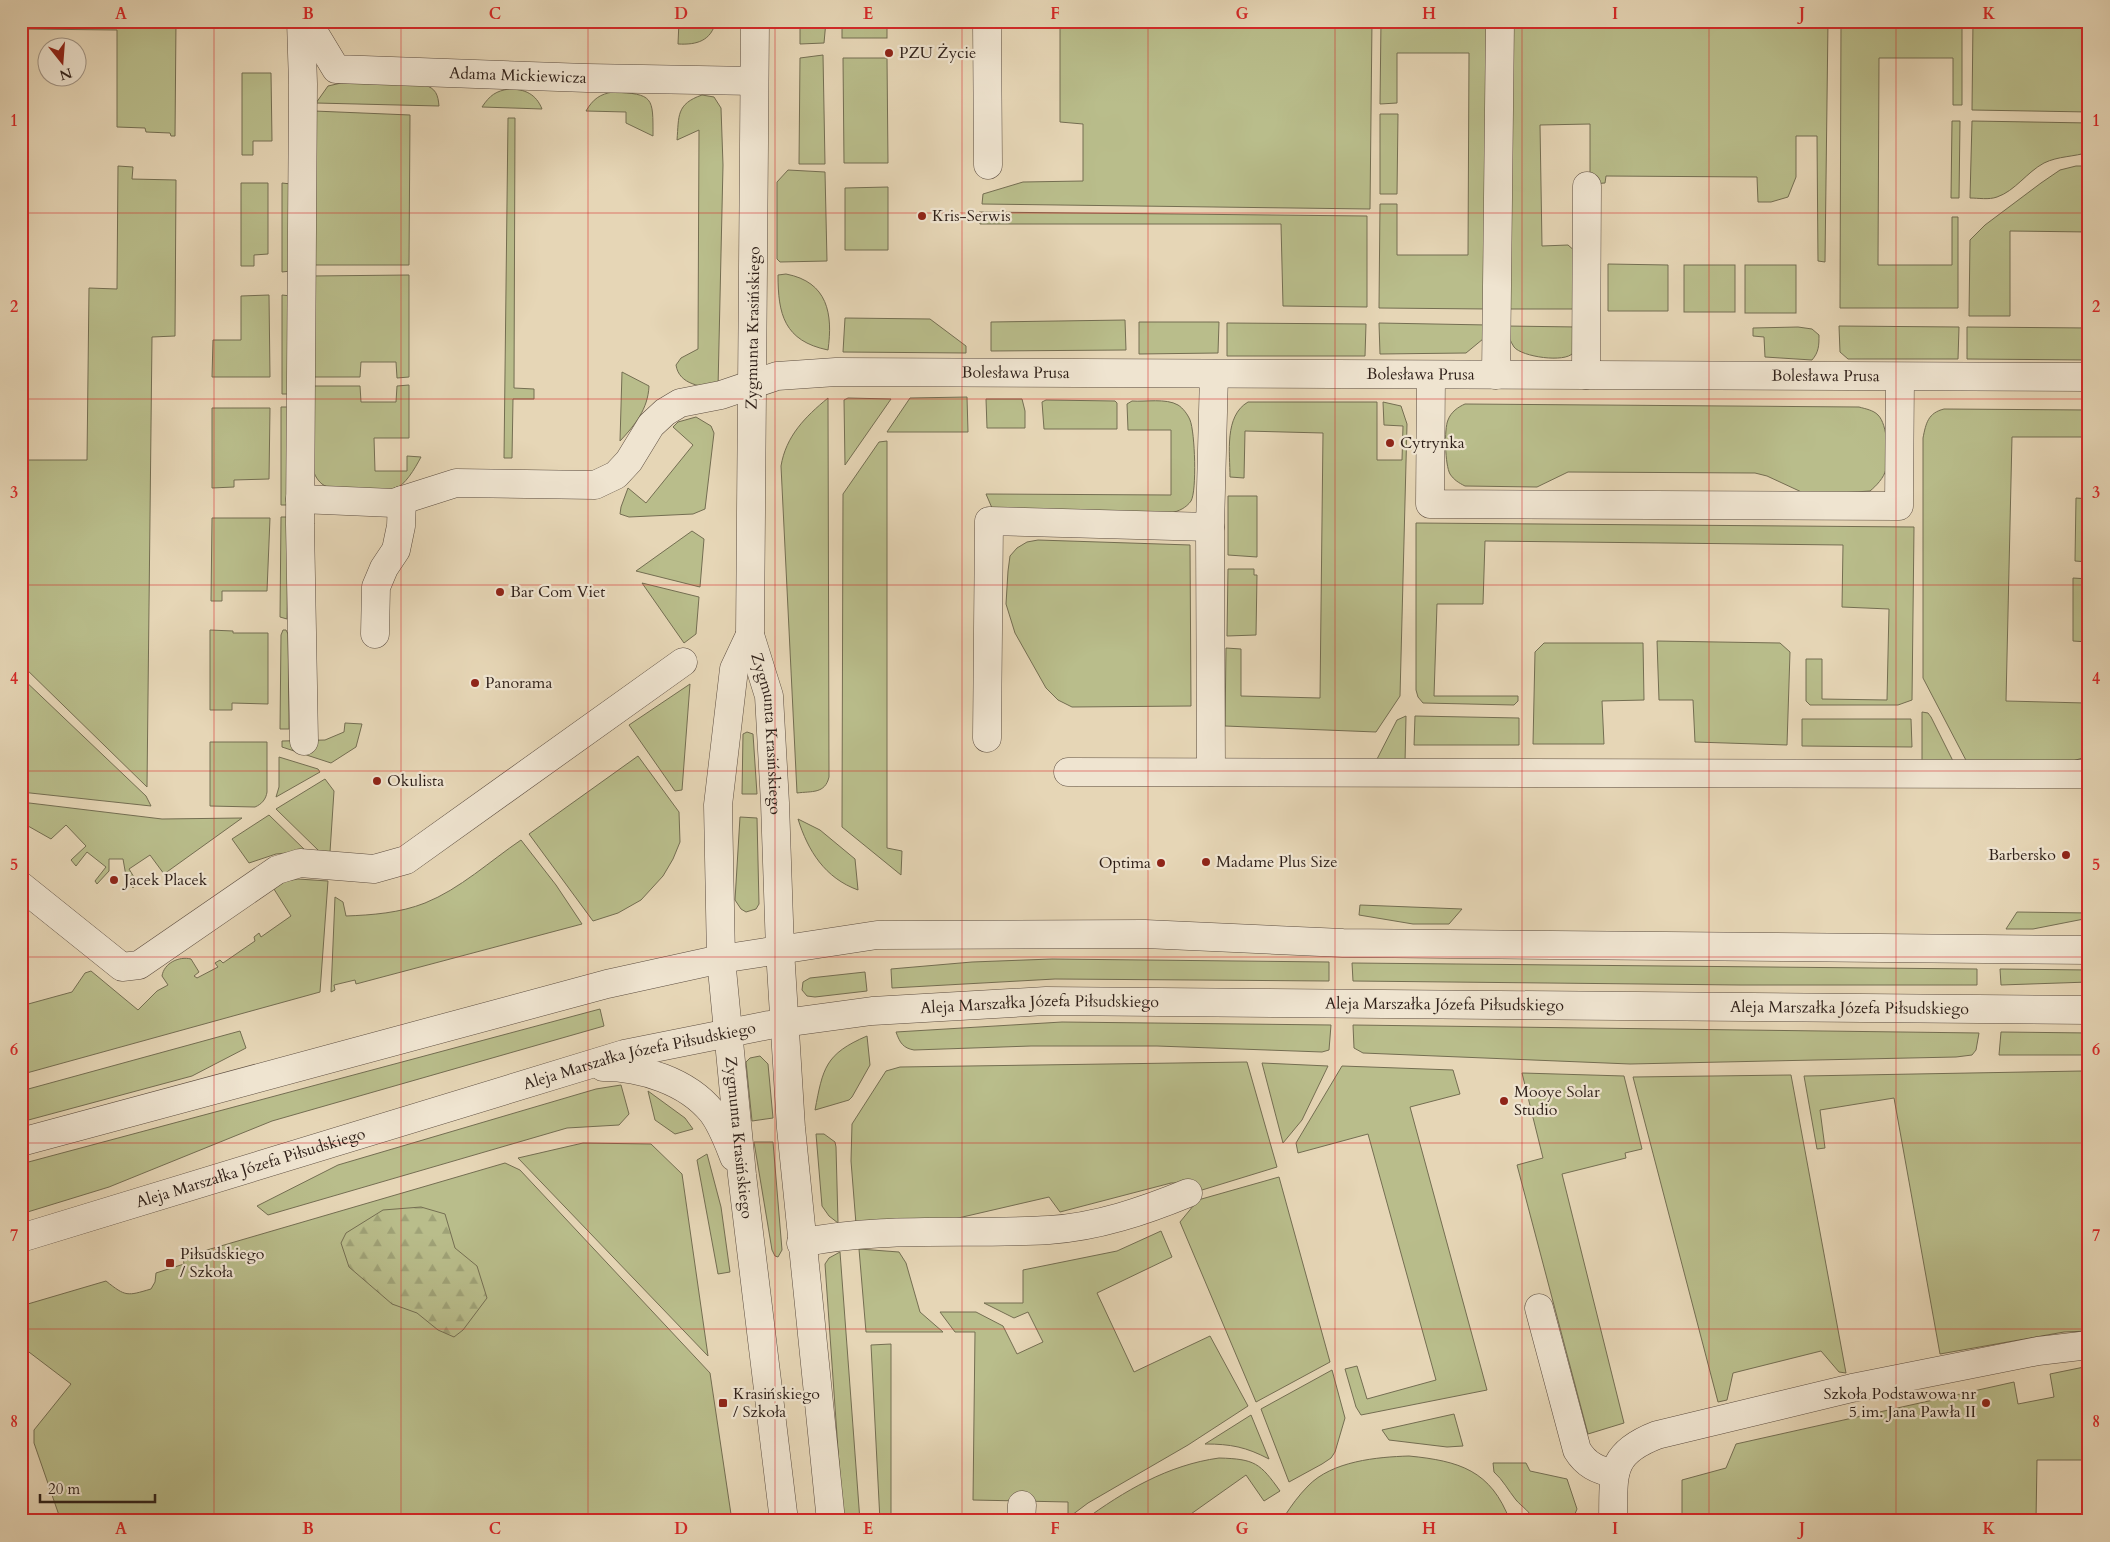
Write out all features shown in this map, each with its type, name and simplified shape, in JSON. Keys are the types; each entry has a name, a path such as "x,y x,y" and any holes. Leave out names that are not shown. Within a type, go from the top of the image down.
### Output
{"street":[{"path":"301,21 300,499 304,741"},
{"path":"302,84 336,69 307,21"},
{"name":"Zygmunta Krasińskiego","path":"755,21 750,635 769,696 780,950 791,1128 801,1243 831,1521"},
{"path":"987,21 988,165"},
{"path":"1496,375 1500,21"},
{"name":"Adama Mickiewicza","path":"336,69 577,78 754,81"},
{"path":"1586,375 1587,186"},
{"name":"Bolesława Prusa","path":"300,499 393,503 456,483 595,485 612,478 629,461 651,425 665,412 680,403 721,395 777,376 836,372 2089,377"},
{"path":"1211,772 1210,527 1214,374"},
{"path":"1431,375 1430,504 1889,506 1899,506 1900,377"},
{"path":"375,634 376,588 384,568 396,550 401,526 402,500"},
{"path":"987,738 989,521 1210,527"},
{"name":"Zygmunta Krasińskiego","path":"750,635 734,670 718,804 721,959 730,1032 742,1175 784,1521"},
{"path":"21,886 122,967 139,965 277,870 300,863 374,869 406,860 508,789 683,662"},
{"path":"1068,772 2089,774"},
{"path":"21,1142 596,987 721,959 877,935 1145,934 1343,943 2089,950"},
{"name":"Aleja Marszałka Józefa Piłsudskiego","path":"21,1238 624,1054 730,1032 883,1010 1046,1002 2089,1010"},
{"path":"578,1068 606,1067 638,1070 690,1092 712,1112 742,1175"},
{"path":"801,1243 822,1238 901,1233 1050,1230 1112,1220 1188,1193"},
{"path":"1539,1308 1577,1450 1584,1460 1592,1466 1604,1472 1616,1473"},
{"path":"1613,1521 1616,1473 1622,1456 1642,1441 1666,1433 1862,1386 2038,1352 2089,1345"}],"green space":[{"path":"36,21 176,21 175,136 171,136 170,133 146,132 145,128 117,127 117,30 25,29"},
{"path":"679,21 716,21 714,28 707,37 691,44 678,44"},
{"path":"800,21 826,21 824,43 800,44"},
{"path":"842,21 887,21 887,38 842,38"},
{"path":"1060,21 1372,21 1370,209 982,204 983,194 1023,182 1083,181 1083,124 1060,122"},
{"path":"1381,21 1490,21 1488,309 1379,308 1380,204 1397,204 1397,255 1468,255 1469,53 1397,53 1397,103 1380,104"},
{"path":"1508,21 1828,21 1825,262 1818,261 1817,136 1796,136 1796,177 1788,197 1771,202 1758,202 1757,177 1606,176 1605,183 1590,184 1590,124 1540,125 1542,246 1568,245 1576,252 1578,309 1506,309"},
{"path":"1841,21 1962,21 1962,105 1953,105 1953,58 1879,58 1878,265 1952,265 1952,217 1958,217 1958,308 1840,308"},
{"path":"1973,21 2089,21 2089,112 1972,110"},
{"path":"823,55 825,164 799,164 800,58"},
{"path":"843,58 887,58 888,163 844,163"},
{"path":"242,73 271,73 272,141 253,141 253,155 242,155"},
{"path":"341,83 424,85 436,92 439,106 316,103 328,86"},
{"path":"509,89 529,93 537,100 542,109 482,107 494,94"},
{"path":"613,92 637,94 648,100 653,113 653,136 626,123 626,112 586,111 597,98"},
{"path":"702,95 714,97 721,108 723,165 718,388 698,386 686,381 678,372 676,365 681,358 698,349 699,130 677,140 678,124 683,107 687,102"},
{"path":"314,111 410,115 409,265 312,265"},
{"path":"1380,114 1398,114 1397,194 1380,194"},
{"path":"508,118 515,118 514,388 534,389 534,399 513,399 512,458 504,458"},
{"path":"1952,121 1960,121 1959,198 1951,198"},
{"path":"1972,121 2089,123 2089,152 2044,163 2010,190 1997,197 1987,199 1970,198"},
{"path":"118,166 133,167 132,179 176,180 175,336 152,337 147,787 21,664 21,460 87,460 89,288 117,289"},
{"path":"2076,166 2089,166 2089,232 2010,231 2010,316 1969,316 1970,240 1985,225 2041,183 2060,170"},
{"path":"788,170 825,172 827,261 780,262 777,259 777,182"},
{"path":"241,183 268,183 268,254 254,255 254,266 241,266"},
{"path":"282,183 291,184 291,271 282,272"},
{"path":"888,187 888,250 845,250 845,188"},
{"path":"979,212 1367,216 1367,307 1283,306 1281,224 980,224"},
{"path":"1608,264 1668,265 1668,311 1608,311"},
{"path":"1684,265 1735,265 1735,312 1684,312"},
{"path":"1745,265 1796,265 1796,313 1745,313"},
{"path":"786,274 811,284 825,302 829,324 828,350 813,346 802,340 786,324 780,302 778,275"},
{"path":"409,275 409,377 397,378 396,362 361,362 360,377 312,377 312,276"},
{"path":"269,295 270,377 212,377 213,340 241,340 241,296"},
{"path":"282,295 291,296 289,394 282,394"},
{"path":"845,318 930,319 966,346 966,353 843,352"},
{"path":"1125,320 1126,350 991,351 991,322"},
{"path":"1139,322 1219,322 1218,353 1139,354"},
{"path":"1227,323 1366,324 1365,356 1227,356"},
{"path":"1379,323 1488,325 1483,339 1466,353 1380,354"},
{"path":"1506,326 1578,327 1576,344 1573,353 1562,358 1544,358 1525,354 1514,347"},
{"path":"1839,326 1959,327 1958,359 1848,359 1840,352"},
{"path":"1798,327 1812,329 1819,335 1818,348 1812,360 1765,357 1764,337 1753,336 1753,328"},
{"path":"1967,327 2089,328 2089,360 1967,359"},
{"path":"622,372 649,386 646,402 640,416 620,441"},
{"path":"409,385 409,438 374,438 375,471 407,471 407,456 421,457 406,481 393,491 346,491 322,484 314,474 312,467 312,386 360,386 361,402 396,402 397,386"},
{"path":"967,397 968,432 887,432 910,398"},
{"path":"828,398 829,777 824,786 817,791 797,793 781,466 787,445 792,436 804,420"},
{"path":"848,398 891,399 845,465 844,400"},
{"path":"986,399 1022,399 1025,411 1025,428 987,428"},
{"path":"1046,400 1115,401 1117,403 1117,429 1044,429 1042,402"},
{"path":"1132,401 1173,403 1182,408 1189,418 1192,427 1195,474 1193,495 1191,501 1185,507 1171,513 992,508 986,494 1171,495 1171,430 1128,430 1127,404"},
{"path":"1248,402 1377,402 1377,460 1402,460 1403,426 1384,425 1383,402 1401,406 1407,424 1400,696 1376,732 1225,726 1226,648 1241,649 1241,696 1320,698 1323,433 1245,431 1244,478 1230,477 1229,446 1232,426 1240,408"},
{"path":"1465,404 1859,407 1878,415 1884,426 1887,456 1886,469 1882,479 1870,491 1808,495 1767,476 1755,473 1568,472 1537,487 1465,486 1450,474 1446,455 1446,439 1449,417 1455,410"},
{"path":"281,407 290,407 289,505 281,505"},
{"path":"212,408 270,408 269,479 234,480 234,487 212,488"},
{"path":"1944,409 2089,410 2089,437 2012,437 2006,701 2085,703 2086,658 2089,658 2089,756 2066,763 1969,766 1923,678 1923,438 1925,428 1931,416"},
{"path":"696,417 711,426 714,433 705,509 693,514 629,517 620,514 628,488 646,503 693,445 673,427 678,422"},
{"path":"887,441 887,848 902,851 901,875 842,827 843,494 879,442"},
{"path":"1228,496 1257,496 1257,557 1228,555"},
{"path":"2076,498 2089,499 2089,562 2075,561"},
{"path":"281,517 288,517 287,619 280,617"},
{"path":"212,518 270,518 267,591 222,591 222,601 211,601"},
{"path":"1416,523 1914,527 1912,700 1898,705 1810,705 1806,701 1806,659 1822,659 1822,699 1887,700 1889,609 1842,607 1843,545 1485,541 1483,604 1437,604 1434,696 1518,696 1518,701 1514,705 1423,703 1418,697 1416,690"},
{"path":"692,531 704,539 700,587 636,571"},
{"path":"1038,540 1190,545 1191,706 1072,707 1058,700 1046,688 1015,633 1006,604 1010,556 1017,548 1027,542"},
{"path":"1228,569 1254,569 1254,575 1257,575 1256,635 1227,636"},
{"path":"2073,578 2089,579 2089,642 2073,641"},
{"path":"642,583 699,597 696,634 684,643"},
{"path":"210,630 233,631 233,633 268,633 268,704 232,703 232,710 210,710"},
{"path":"283,630 286,630 288,634 289,729 280,729 281,635"},
{"path":"1657,641 1780,643 1790,652 1787,745 1695,742 1693,700 1659,700"},
{"path":"1544,643 1643,643 1644,700 1602,701 1604,744 1533,744 1535,652"},
{"path":"21,677 146,796 151,806 21,792"},
{"path":"690,684 682,790 675,791 629,725"},
{"path":"1922,712 1928,713 1931,717 1955,765 1922,766"},
{"path":"1406,716 1405,763 1375,763 1397,720"},
{"path":"1415,716 1519,718 1519,745 1414,745"},
{"path":"1802,719 1911,719 1912,747 1802,746"},
{"path":"345,723 362,724 356,747 331,763 282,747 282,741 325,740 344,732"},
{"path":"747,732 753,734 757,794 742,794 743,734"},
{"path":"210,742 267,742 267,792 265,799 260,804 255,807 210,806"},
{"path":"638,756 679,812 680,842 663,876 641,900 618,913 593,921 529,834"},
{"path":"279,757 318,769 320,772 276,797 279,787"},
{"path":"325,779 334,791 330,852 319,851 276,809"},
{"path":"21,802 162,819 242,818 164,874 150,855 129,869 137,882 133,888 126,876 123,859 109,859 109,871 97,884 95,881 106,867 87,852 76,866 71,860 86,846 66,825 51,839 21,822"},
{"path":"269,815 306,851 276,854 249,863 232,839"},
{"path":"740,817 757,818 759,904 756,909 746,912 741,909 735,900"},
{"path":"798,819 820,830 855,859 858,890 836,878 819,862 807,842"},
{"path":"521,840 556,885 582,924 356,984 355,980 334,985 335,990 331,992 335,897 343,902 346,916 386,913 406,909 425,903 450,890"},
{"path":"298,879 328,881 320,992 23,1074 21,1072 21,1006 72,992 85,973 91,971 138,1010 157,991 168,985 162,976 163,971 173,961 186,958 191,959 199,972 194,976 197,978 218,967 215,963 220,960 223,963 255,941 254,937 259,933 261,937 291,916 272,886 281,882"},
{"path":"1360,905 1462,909 1449,924 1413,924 1359,915"},
{"path":"2017,912 2089,913 2089,918 2033,929 2006,929"},
{"path":"1052,959 1329,962 1329,981 1055,979 892,988 891,969 972,962"},
{"path":"1352,963 1977,969 1977,985 1740,985 1353,981"},
{"path":"2000,969 2089,970 2089,982 2001,985"},
{"path":"865,972 867,991 815,997 807,996 802,990 803,982 810,978"},
{"path":"600,1009 604,1026 272,1121 109,1187 21,1214 21,1164"},
{"path":"1062,1022 1331,1025 1329,1050 1322,1052 1157,1046 1031,1046 914,1050 902,1044 896,1032"},
{"path":"1353,1025 1979,1033 1976,1050 1972,1055 1956,1057 1630,1064 1363,1053 1354,1048"},
{"path":"240,1031 246,1048 192,1076 21,1122 21,1091"},
{"path":"2001,1032 2089,1033 2089,1055 1999,1055"},
{"path":"867,1036 870,1065 852,1097 849,1100 815,1110 821,1083 828,1064 842,1049"},
{"path":"760,1056 768,1064 773,1118 752,1121 746,1062 750,1058"},
{"path":"1247,1062 1277,1167 1202,1190 1191,1183 1171,1183 1060,1212 1049,1197 941,1222 856,1224 851,1161 852,1124 886,1071 900,1067"},
{"path":"1262,1063 1328,1066 1302,1120 1283,1143"},
{"path":"1342,1066 1453,1070 1460,1094 1410,1107 1487,1390 1361,1415 1356,1407 1345,1369 1357,1366 1367,1399 1436,1380 1368,1134 1298,1153 1296,1143"},
{"path":"2082,1071 2089,1185 2089,1331 2064,1332 1940,1354 1894,1098 1820,1110 1825,1148 1817,1149 1804,1076"},
{"path":"1522,1073 1624,1076 1642,1149 1625,1153 1626,1158 1562,1174 1624,1423 1588,1434 1517,1165 1543,1158"},
{"path":"1791,1075 1846,1373 1839,1372 1821,1351 1733,1373 1727,1400 1718,1402 1633,1077"},
{"path":"621,1085 629,1114 619,1125 567,1128 268,1215 257,1206 338,1165 596,1089"},
{"path":"648,1091 685,1118 693,1129 675,1134 655,1120"},
{"path":"816,1134 824,1134 835,1142 838,1223 829,1216 822,1206"},
{"path":"754,1142 773,1142 782,1250 778,1257 775,1256 772,1250"},
{"path":"583,1143 651,1144 682,1174 708,1356 518,1158"},
{"path":"707,1154 721,1207 730,1272 718,1274 697,1160"},
{"path":"505,1163 520,1170 710,1373 732,1521 61,1521 34,1443 34,1430 71,1384 21,1346 21,1306 106,1281 127,1294 151,1289 155,1282 156,1273 184,1264 183,1257"},
{"path":"1279,1177 1330,1362 1256,1402 1180,1222 1198,1200"},
{"path":"421,1207 445,1214 455,1248 477,1266 487,1298 463,1330 454,1337 438,1330 417,1313 392,1304 349,1267 341,1243 346,1233 383,1210"},
{"path":"1161,1231 1172,1257 1097,1293 1134,1372 1210,1336 1248,1406 1188,1445 1088,1503 1068,1518 1068,1502 973,1500 975,1332 955,1332 940,1312 976,1312 1003,1326 1017,1354 1043,1342 1028,1312 1014,1318 984,1303 1023,1303 1023,1270 1117,1251"},
{"path":"859,1249 899,1252 906,1263 920,1312 943,1332 866,1332"},
{"path":"840,1252 860,1521 843,1521 825,1264 829,1258"},
{"path":"891,1344 891,1521 880,1521 871,1345"},
{"name":"Szkoła Podstawowa nr 5 im. Jana Pawła II","path":"2089,1366 2089,1460 2037,1460 2036,1520 2089,1521 1682,1521 1682,1480 1726,1468 1736,1444 2014,1382 2018,1404 2054,1397 2050,1374"},
{"path":"1332,1370 1345,1418 1335,1452 1331,1458 1322,1464 1289,1482 1261,1409"},
{"path":"1454,1414 1463,1446 1447,1447 1389,1440 1382,1430"},
{"path":"1251,1415 1269,1459 1238,1447 1205,1444"},
{"path":"1409,1456 1443,1461 1471,1471 1483,1479 1493,1490 1510,1521 1286,1521 1284,1517 1301,1493 1329,1471 1369,1459"},
{"path":"1219,1458 1249,1461 1256,1464 1267,1474 1280,1491 1264,1501 1246,1475 1181,1521 1083,1521 1114,1499 1164,1473 1200,1461"},
{"path":"1493,1463 1526,1463 1530,1471 1567,1479 1577,1509 1572,1521 1534,1521 1494,1472"}],"place":[{"name":"PZU Życie","path":"889,53"},
{"name":"Kris-Serwis","path":"922,216"},
{"name":"Cytrynka","path":"1390,443"},
{"name":"Bar Com Viet","path":"500,592"},
{"name":"Panorama","path":"475,683"},
{"name":"Okulista","path":"377,781"},
{"name":"Barbersko","path":"2066,855"},
{"name":"Madame Plus Size","path":"1206,862"},
{"name":"Optima","path":"1161,863"},
{"name":"Jacek Placek","path":"114,880"},
{"name":"Mooye Solar Studio","path":"1504,1101"},
{"name":"Piłsudskiego / Szkoła","path":"170,1263"},
{"name":"Krasińskiego / Szkoła","path":"723,1403"},
{"name":"Szkoła Podstawowa nr 5 im. Jana Pawła II","path":"1986,1403"}]}
